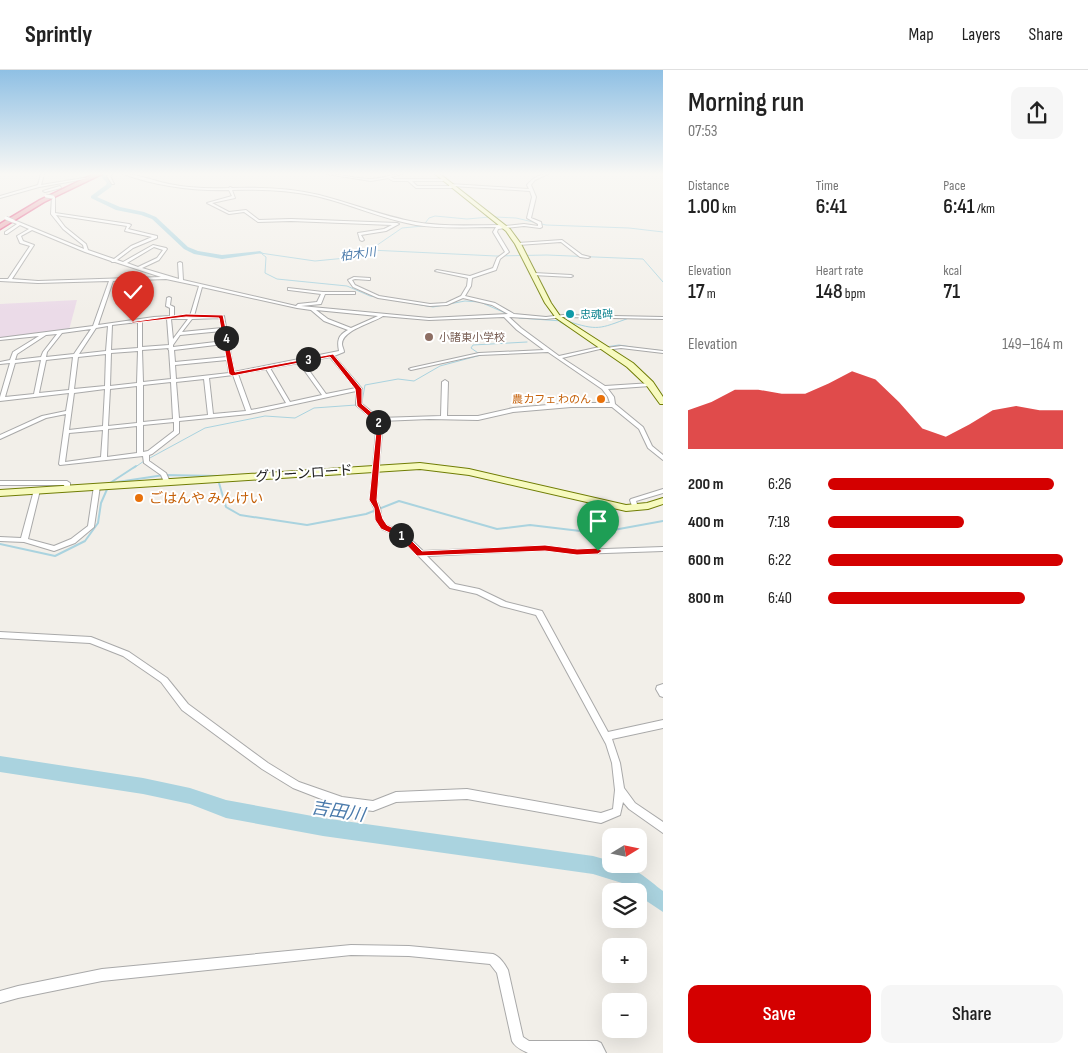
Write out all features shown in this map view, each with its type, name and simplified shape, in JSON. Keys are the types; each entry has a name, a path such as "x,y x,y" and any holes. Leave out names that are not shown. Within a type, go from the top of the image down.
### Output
{"highway":[{"path":"0,227 12,220"}],"main road":[{"path":"496,220 504,226 518,244 548,303 558,317 630,365 650,384 663,402"},
{"name":"グリーンロード","path":"0,493 377,468 440,467 626,508 663,501"}],"street":[{"path":"10,220 113,261 168,278 313,310 429,319 513,315 546,318 663,318"},
{"path":"58,220 64,228 85,245 86,251"},
{"path":"94,220 129,225 126,230 156,237 132,247 113,261"},
{"path":"257,220 396,224 406,222"},
{"path":"399,220 442,226 524,225 540,227 540,223 533,220"},
{"path":"6,233 19,224"},
{"path":"362,240 359,234 385,230 396,224"},
{"path":"21,234 17,232 25,226"},
{"path":"437,271 470,276 495,269 498,259 507,250 495,232 497,228 504,226"},
{"path":"21,234 31,229"},
{"path":"10,280 32,245 21,242 19,236 21,234"},
{"path":"518,244 562,241 581,256 588,257"},
{"path":"122,264 153,246 165,249 158,259 140,268"},
{"path":"180,263 181,281"},
{"path":"534,274 571,276"},
{"path":"463,298 469,286 470,276"},
{"path":"0,280 111,281 168,278"},
{"path":"369,279 354,278 350,280 354,286 378,297 439,305 463,298 494,304 513,315"},
{"path":"111,281 95,326 76,355 62,464 150,453 177,432 170,347 172,307 168,306 169,298"},
{"path":"170,347 192,316 201,286"},
{"path":"289,289 322,293 354,293"},
{"path":"290,305 319,302 322,293"},
{"path":"313,310 326,320 353,330"},
{"path":"45,334 15,353 1,399 234,374 331,355 342,352 340,337 382,315"},
{"path":"0,339 171,316 222,316 229,358 249,412"},
{"path":"506,316 549,351 604,388 611,397 613,406"},
{"path":"140,321 140,424 143,454 146,462 164,474 167,482"},
{"path":"104,459 110,324"},
{"path":"179,334 224,329"},
{"path":"36,395 45,352 61,331"},
{"path":"0,363 226,342"},
{"path":"559,357 605,348 663,352"},
{"path":"412,369 478,354 549,351"},
{"path":"331,355 358,389 359,405 378,420 444,417 478,418 513,410 571,405 613,406 641,428 652,449 663,458"},
{"path":"172,364 229,358"},
{"path":"300,361 325,396"},
{"path":"267,367 290,404"},
{"path":"206,377 211,416"},
{"path":"444,417 445,382"},
{"path":"604,388 650,384"},
{"path":"66,432 249,412 358,389"},
{"path":"0,437 38,420 69,412"},
{"path":"0,635 91,640 126,654 164,680 185,707 265,766 296,785 342,802 373,806 396,797 467,794 601,818 617,812 620,790 616,763 607,736 539,613 504,604 479,592 453,586 402,535 384,527 379,520 377,508 373,500 373,484 377,468 378,420"},
{"path":"652,449 663,448"},
{"path":"0,483 67,484 67,488"},
{"path":"0,539 24,540 54,550 85,534 91,527 97,486"},
{"path":"24,540 37,490"},
{"path":"634,507 633,500 663,492"},
{"path":"420,554 545,548 577,552 663,549"},
{"path":"663,688 660,689 663,693"},
{"path":"607,736 663,724"},
{"path":"620,790 632,806 663,828"},
{"path":"0,998 18,992 102,975 196,964 351,950 418,952 493,959 502,970 518,1041 528,1047 562,1050 598,1048 600,1053"}],"shaded area":[{"path":"77,300 69,330 0,338 0,304"}],"waterway":[{"name":"柏木川","path":"156,220 186,248 196,253 222,257 260,253"},
{"path":"370,250 402,228 423,226 428,220"},
{"path":"524,220 546,225 629,228 663,232"},
{"name":"柏木川","path":"260,253 315,261 346,258 370,250"},
{"name":"柏木川","path":"370,250 496,256 547,255 643,259 663,282"},
{"path":"262,254 266,257 265,273 277,279 347,286 370,296 433,307 465,301 480,302 510,315"},
{"path":"519,318 562,321"},
{"path":"567,321 598,327 611,325 629,318"},
{"path":"560,322 576,331"},
{"path":"362,402 365,385 398,379 414,381 440,366 481,355 471,348 473,345 527,342"},
{"path":"606,347 619,345 643,349"},
{"path":"655,350 663,351"},
{"path":"148,459 205,428 265,416 295,418 314,408 356,405"},
{"path":"134,468 144,461"},
{"path":"110,483 136,466"},
{"path":"111,483 164,475 217,476 226,507 240,515 307,525 366,514 399,501 497,529 530,525 597,533 663,521"},
{"path":"0,544 55,556 85,541 98,523 101,503 108,487"},
{"name":"吉田川","path":"0,764 143,786 190,796 226,809 323,827 593,865 627,875 663,903"}],"place":[{"name":"忠魂碑","path":"570,314"},
{"name":"小諸東小学校","path":"429,337"},
{"name":"農カフェ わのん","path":"601,399"},
{"name":"ごはんや みんけい","path":"139,498"}],"route":[{"path":"133,322 186,315 222,316 232,374 331,355 358,389 359,405 378,420 377,468 373,484 373,500 377,508 379,520 384,527 402,535 420,554 545,548 577,552 598,551"}]}
